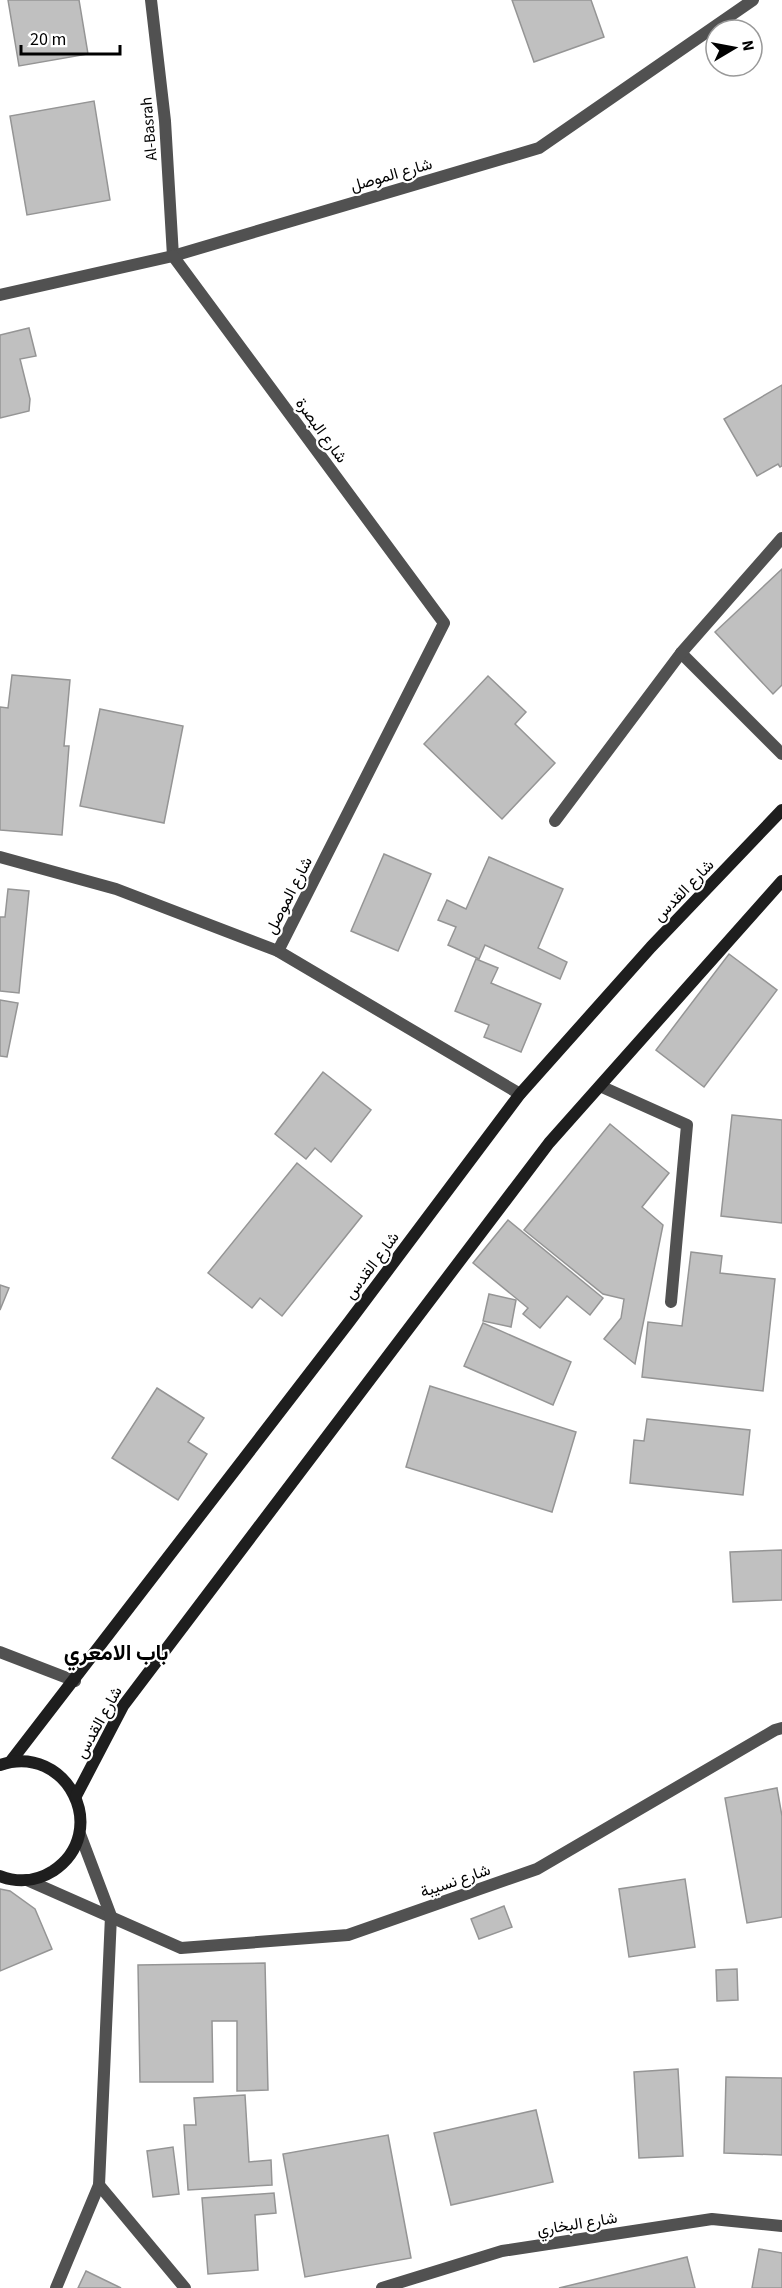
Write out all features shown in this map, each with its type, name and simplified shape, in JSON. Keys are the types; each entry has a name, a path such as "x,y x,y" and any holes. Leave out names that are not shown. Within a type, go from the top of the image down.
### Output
{"main road":[{"name":"شارع القدس","path":"6,1763 75,1681 520,1094 651,947 782,810"},
{"name":"شارع القدس","path":"76,1796 123,1706 542,1152 782,881"},
{"path":"0,1876 27,1880 45,1876 61,1865 73,1851 80,1834 81,1814 76,1796 66,1780 51,1768 32,1761 6,1763"}],"street":[{"name":"Al-Basrah","path":"150,0 165,121 173,256"},
{"name":"شارع الموصل","path":"0,295 173,256 539,148 753,0"},
{"name":"شارع البصرة","path":"173,256 444,623"},
{"path":"555,821 681,653 782,538"},
{"name":"شارع الموصل","path":"0,857 116,889 278,951 444,623"},
{"path":"681,653 782,754"},
{"path":"278,951 520,1094"},
{"path":"600,1086 687,1125 671,1302"},
{"path":"0,1652 75,1681"},
{"name":"شارع نسيبة","path":"27,1880 181,1948 348,1935 537,1869 782,1728"},
{"path":"56,2288 99,2185 111,1916 80,1834"},
{"path":"99,2185 185,2288"},
{"name":"شارع البخاري","path":"382,2288 502,2251 712,2219 782,2226"}],"building":[{"path":"8,0 79,0 88,54 19,66"},
{"path":"512,0 591,0 604,37 534,62"},
{"path":"94,101 110,200 27,215 10,116"},
{"path":"29,328 36,356 20,359 30,399 29,411 0,418 0,335"},
{"path":"782,385 782,466 778,464 757,476 724,419"},
{"path":"782,569 782,685 773,694 715,632"},
{"path":"12,675 70,680 64,746 69,746 62,835 0,830 0,707 8,708"},
{"path":"488,676 526,712 515,724 555,763 502,819 424,744"},
{"path":"100,709 183,726 164,823 80,806"},
{"path":"384,854 431,874 398,951 351,931"},
{"path":"489,857 563,889 538,948 567,962 560,979 485,945 479,959 448,945 456,927 438,920 447,900 466,909"},
{"path":"8,889 29,891 19,993 0,991 0,917 5,917"},
{"path":"729,954 777,990 704,1087 656,1050"},
{"path":"476,959 498,968 491,983 541,1004 521,1052 484,1037 489,1025 455,1011"},
{"path":"0,1000 18,1003 7,1057 0,1056"},
{"path":"323,1072 371,1110 331,1162 315,1148 306,1159 275,1134"},
{"path":"732,1115 782,1120 782,1223 721,1216"},
{"path":"610,1124 669,1173 642,1207 663,1225 635,1364 604,1339 621,1318 624,1299 603,1294 524,1230"},
{"path":"297,1163 362,1216 282,1316 260,1298 252,1308 208,1273"},
{"path":"508,1220 603,1298 590,1315 567,1296 540,1328 523,1314 528,1308 473,1263"},
{"path":"691,1252 722,1256 720,1273 775,1279 763,1391 642,1377 648,1322 682,1326"},
{"path":"0,1285 9,1288 0,1310"},
{"path":"489,1294 516,1300 511,1327 483,1321"},
{"path":"483,1323 571,1362 553,1405 464,1366"},
{"path":"430,1386 576,1432 552,1512 406,1467"},
{"path":"157,1388 204,1418 188,1442 207,1454 178,1500 112,1458"},
{"path":"647,1419 750,1430 743,1495 630,1483 634,1440 644,1441"},
{"path":"782,1550 782,1600 733,1602 730,1552"},
{"path":"777,1788 782,1816 782,1917 747,1923 725,1798"},
{"path":"685,1879 695,1947 629,1957 619,1889"},
{"path":"0,1889 10,1891 35,1909 52,1949 0,1971"},
{"path":"504,1906 512,1927 479,1939 471,1919"},
{"path":"265,1963 268,2090 237,2091 237,2021 212,2021 213,2082 140,2082 138,1965"},
{"path":"737,1969 738,2000 717,2001 716,1970"},
{"path":"678,2069 683,2156 639,2158 634,2072"},
{"path":"726,2077 782,2078 782,2155 724,2153"},
{"path":"245,2095 249,2162 271,2160 272,2185 188,2190 184,2125 196,2125 194,2098"},
{"path":"536,2110 553,2182 451,2205 434,2133"},
{"path":"388,2135 411,2258 305,2277 283,2154"},
{"path":"173,2147 179,2194 153,2197 147,2151"},
{"path":"274,2193 276,2213 255,2215 258,2270 208,2274 202,2198"},
{"path":"759,2249 782,2253 782,2288 752,2288"},
{"path":"687,2257 695,2288 559,2288"},
{"path":"86,2271 121,2288 78,2288"}],"district":[{"name":"باب الامعري","path":"116,1652"}]}
